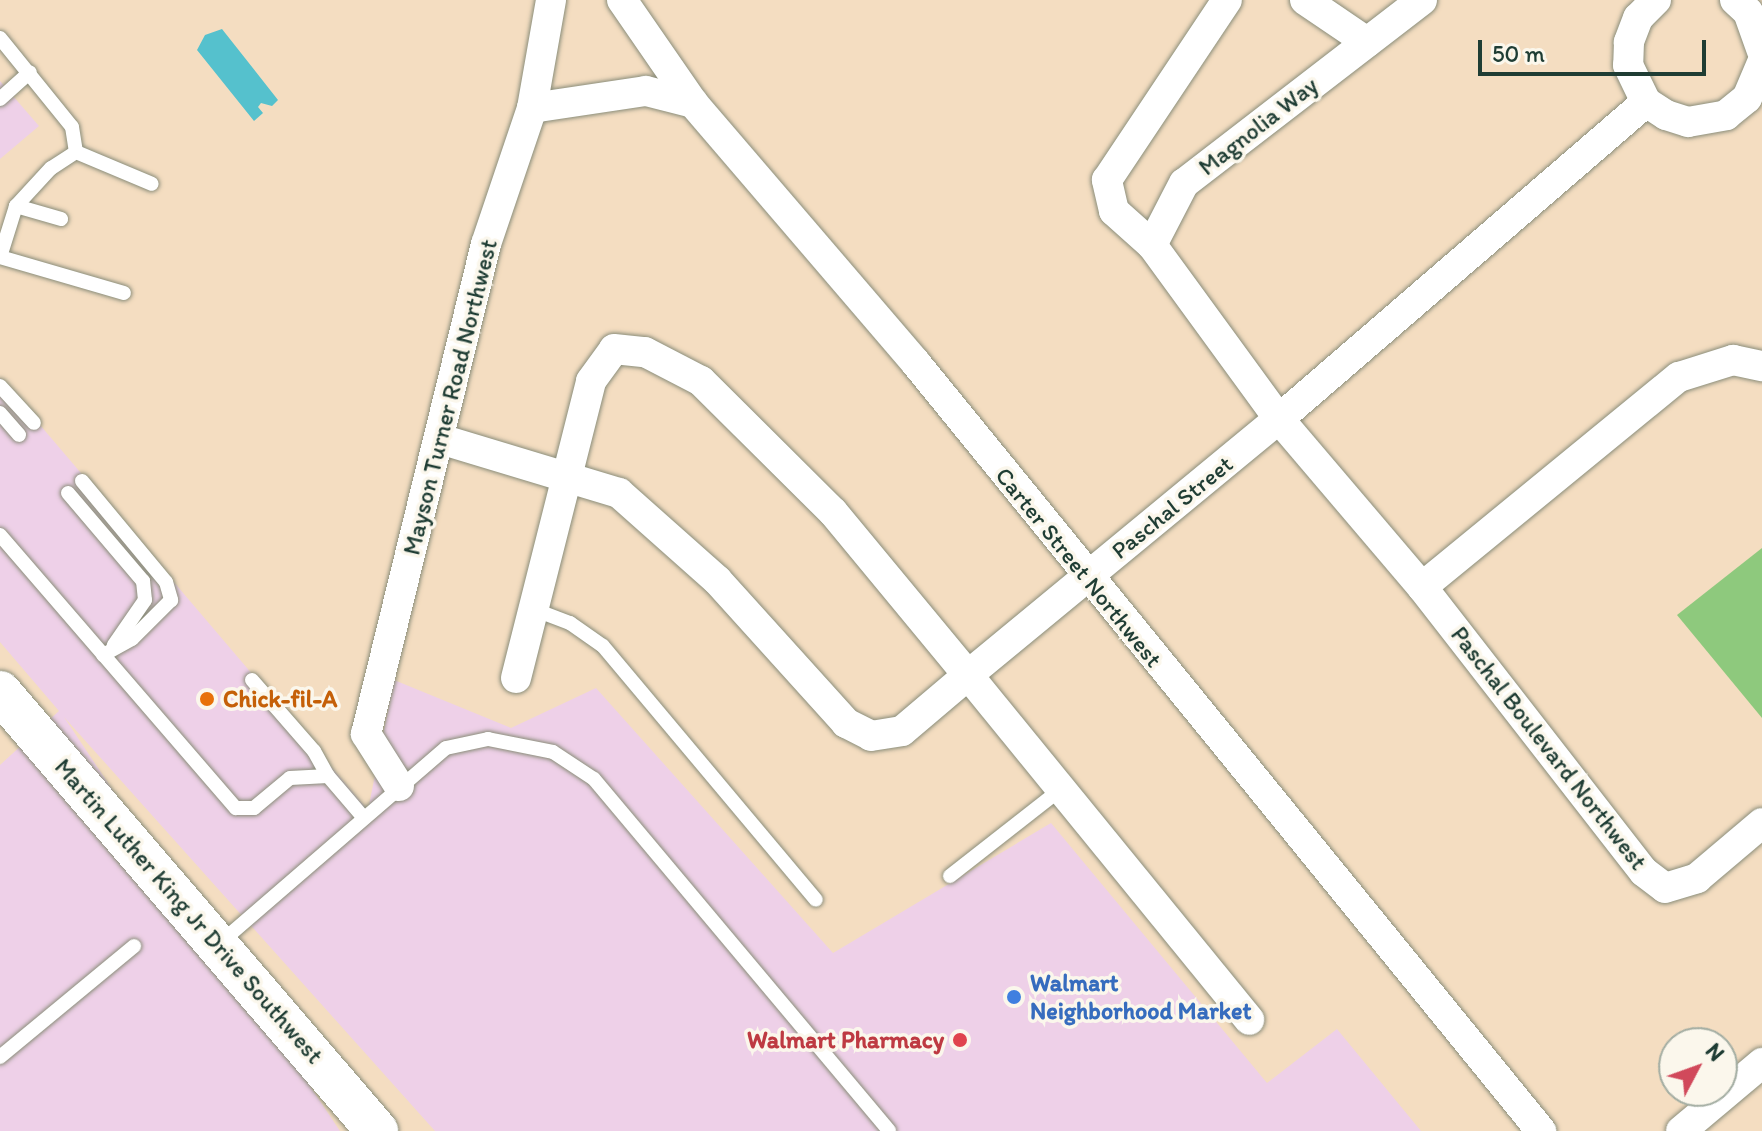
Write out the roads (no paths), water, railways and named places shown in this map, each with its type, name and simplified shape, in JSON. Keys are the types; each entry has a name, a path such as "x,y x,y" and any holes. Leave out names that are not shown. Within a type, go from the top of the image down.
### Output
{"main road":[{"name":"Martin Luther King Jr Drive Southwest","path":"0,692 220,944 377,1131"}],"street":[{"name":"Mayson Turner Road Northwest","path":"399,786 366,734 486,244 532,108 551,0"},
{"name":"Carter Street Northwest","path":"622,0 693,103 915,362 1086,577 1541,1131"},
{"path":"1227,0 1107,180 1114,211 1152,245 1268,428 1646,102"},
{"path":"1305,0 1367,42"},
{"name":"Magnolia Way","path":"1152,245 1184,183 1422,0"},
{"path":"1656,0 1638,18 1629,42 1628,65 1646,102 1666,115 1704,122 1754,107 1762,63"},
{"path":"1748,4 1762,51"},
{"path":"532,108 646,91 693,103"},
{"path":"516,678 565,474 591,381 614,349 645,352 701,381 822,501 1249,1020"},
{"path":"1422,587 1679,377 1733,360 1762,366"},
{"name":"Paschal Street","path":"440,439 565,474 619,493 717,580 846,723 871,736 902,731 1268,428"},
{"name":"Paschal Boulevard Northwest","path":"1268,428 1422,587 1644,872 1665,888 1697,878 1762,823"},
{"path":"1681,1131 1762,1063"}],"lane":[{"path":"0,38 72,127 76,152"},
{"path":"0,99 30,72"},
{"path":"76,152 152,184"},
{"path":"76,152 51,168 16,206 0,257 124,293"},
{"path":"16,206 61,219"},
{"path":"0,386 34,423"},
{"path":"0,413 19,435"},
{"path":"82,481 166,582 171,600 132,639 109,650"},
{"path":"68,493 143,581 145,600 109,650"},
{"path":"0,535 109,650 236,808 254,808 290,778 328,776"},
{"path":"532,609 570,623 603,646 816,900"},
{"path":"252,680 314,751 328,776 363,817"},
{"path":"220,944 446,748 473,739 510,741 574,762 594,779 889,1131"},
{"path":"950,876 1061,789"},
{"path":"0,1057 134,946"}],"water":[{"path":"222,29 278,100 272,106 261,103 258,107 263,113 254,121 197,50 205,35"}],"place":[{"name":"Chick-fil-A","path":"207,699"},
{"name":"Walmart Neighborhood Market","path":"1014,997"},
{"name":"Walmart Pharmacy","path":"960,1040"}]}
